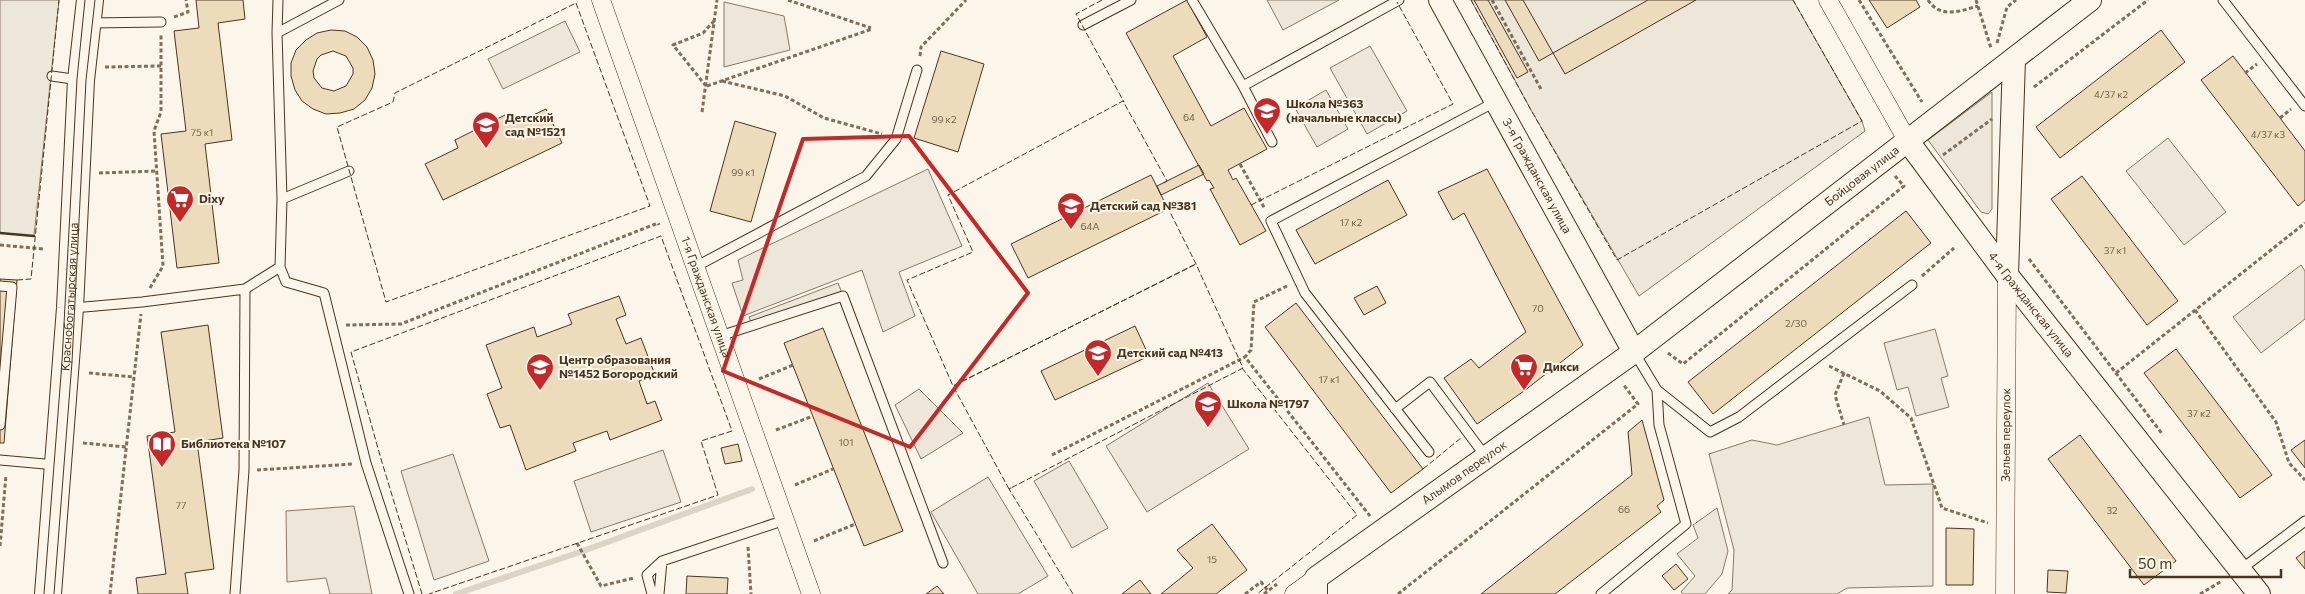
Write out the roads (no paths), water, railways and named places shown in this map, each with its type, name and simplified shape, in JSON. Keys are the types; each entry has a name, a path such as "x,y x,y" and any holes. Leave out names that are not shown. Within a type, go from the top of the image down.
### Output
{"main road":[{"name":"Краснобогатырская улица","path":"48,594 70,308 82,80 89,12"}],"street":[{"name":"1-я Гражданская улица","path":"601,0 811,594"},
{"name":"3-я Гражданская улица","path":"1440,0 1634,352"},
{"name":"4-я Гражданская улица","path":"1828,0 1907,140 2007,275 2259,594"},
{"name":"Бойцовая улица","path":"1634,352 2090,0"},
{"path":"2007,275 2014,59"},
{"name":"Зельев переулок","path":"2005,594 2007,275"},
{"name":"Алымов переулок","path":"1294,594 1316,586 1487,458 1634,352"}],"lane":[{"path":"278,0 277,33 282,198 280,267 286,282 324,293 366,463 409,594"},
{"path":"277,33 339,0"},
{"path":"1083,25 1131,0"},
{"path":"1192,0 1243,86 1272,142"},
{"path":"1243,86 1399,0"},
{"path":"2223,0 2305,106"},
{"path":"89,12 161,22"},
{"path":"695,267 866,176 896,139 917,70"},
{"path":"52,76 82,80"},
{"path":"1429,452 1305,293 1271,221 1495,102"},
{"path":"282,198 349,171"},
{"path":"70,308 142,302 245,289 280,267"},
{"path":"1634,352 1656,390 1710,432 1739,417 1912,284"},
{"path":"0,286 12,287 0,425"},
{"path":"235,594 244,470 245,289"},
{"path":"720,336 843,296 943,564"},
{"path":"1395,409 1430,382 1487,458"},
{"path":"1601,594 1686,524 1659,425 1656,390"},
{"path":"4,461 58,466"},
{"path":"652,594 647,575 662,561 785,520"},
{"path":"2240,570 2305,521"},
{"path":"659,594 662,561"}],"waterway":[{"path":"456,594 583,551 752,489"}],"tram line":[{"path":"44,594 62,362 77,79 85,0"},
{"path":"54,594 72,362 86,80 95,0"}],"place":[{"name":"Школа №363 (начальные классы)","path":"1267,135"},
{"name":"Детский сад №1521","path":"486,149"},
{"name":"Dixy","path":"180,223"},
{"name":"Детский сад №381","path":"1071,230"},
{"name":"Детский сад №413","path":"1098,377"},
{"name":"Центр образования №1452 Богородский","path":"540,391"},
{"name":"Дикси","path":"1524,391"},
{"name":"Школа №1797","path":"1208,428"},
{"name":"Библиотека №107","path":"162,468"}]}
